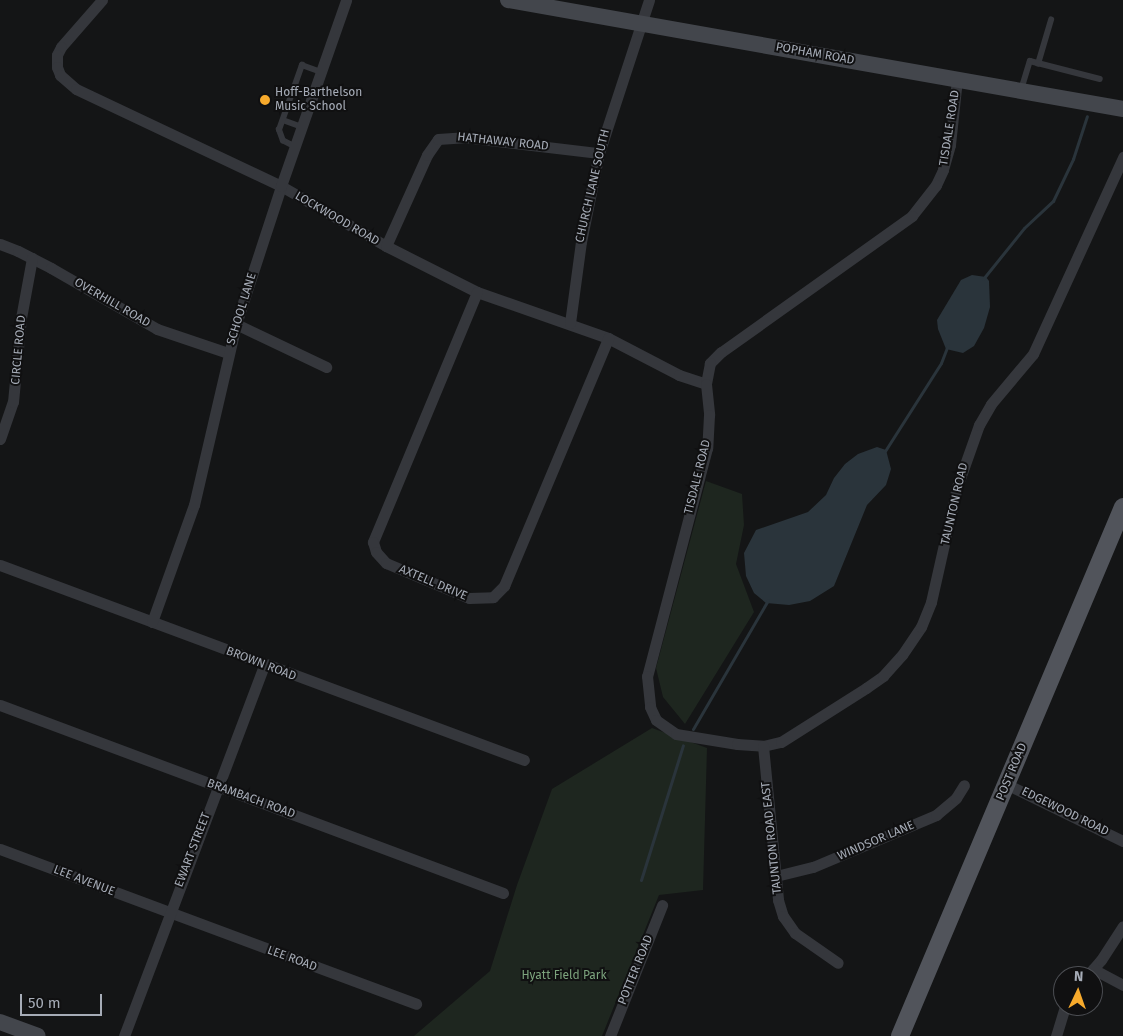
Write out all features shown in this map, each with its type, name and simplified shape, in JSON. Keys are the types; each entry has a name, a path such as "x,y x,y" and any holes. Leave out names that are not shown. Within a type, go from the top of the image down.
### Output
{"main road":[{"name":"POPHAM ROAD","path":"508,0 1123,108"},
{"name":"POST ROAD","path":"900,1036 1123,507"},
{"path":"0,1022 38,1036"}],"street":[{"name":"LOCKWOOD ROAD","path":"102,0 61,47 56,61 60,76 76,88 281,186 386,246 478,292 608,338 679,374 706,384"},
{"name":"SCHOOL LANE","path":"152,622 194,505 236,324 281,186 346,0"},
{"name":"CHURCH LANE SOUTH","path":"570,324 579,250 599,153 642,24 648,0"},
{"name":"TISDALE ROAD","path":"764,746 690,738 676,734 656,720 647,695 646,676 707,448 709,416 706,384 710,363 721,352 912,216 944,170 950,145 957,79"},
{"name":"HATHAWAY ROAD","path":"386,246 427,155 438,139 464,137 599,153"},
{"name":"TAUNTON ROAD","path":"764,746 781,742 866,688 883,676 911,644 931,602 957,487 970,444 991,404 1033,354 1123,157"},
{"name":"OVERHILL ROAD","path":"0,244 32,258 157,329 228,353"},
{"name":"CIRCLE ROAD","path":"0,439 14,402 21,318 32,258"},
{"name":"AXTELL DRIVE","path":"478,292 373,542 376,552 386,563 469,598 485,599 493,597 504,586 608,338"},
{"path":"236,324 326,368"},
{"name":"BROWN ROAD","path":"0,565 264,665 524,760"},
{"name":"EWART STREET","path":"124,1036 264,665"},
{"name":"BRAMBACH ROAD","path":"0,705 503,893"},
{"name":"TAUNTON ROAD EAST","path":"764,746 778,900 787,924 810,946 838,963"},
{"name":"EDGEWOOD ROAD","path":"1006,784 1123,841"},
{"name":"WINDSOR LANE","path":"776,876 813,868 936,815 956,798 964,785"},
{"name":"LEE AVENUE","path":"0,849 169,913"},
{"name":"POTTER ROAD","path":"610,1036 662,905"},
{"name":"LEE ROAD","path":"169,913 416,1004"},
{"path":"1095,966 1123,926"},
{"path":"1103,978 1123,985"},
{"path":"1056,1036 1062,1016"}],"lane":[{"path":"1038,64 1051,20"},
{"path":"1021,90 1030,61 1100,79"},
{"path":"295,148 280,137 283,120 302,65 321,72"},
{"path":"283,120 302,127"}],"green space":[{"path":"706,481 742,494 744,525 736,564 754,612 685,724 663,697 656,668"},
{"name":"Hyatt Field Park","path":"652,728 707,748 703,890 659,895 602,1036 414,1036 490,971 517,885 552,789"}],"shaded area":[{"path":"972,275 986,277 989,281 990,307 984,328 974,346 963,353 946,349 938,329 937,320 961,280"},
{"path":"877,447 886,450 891,469 886,485 867,505 834,586 810,601 789,605 766,603 754,593 746,576 744,553 756,530 808,512 826,495 834,478 845,464 858,454"}],"waterway":[{"path":"983,279 1024,228 1053,201 1073,159 1087,116"},
{"path":"885,451 941,363 948,345"},
{"path":"693,729 768,600"},
{"path":"641,880 683,745"}],"place":[{"name":"Hoff-Barthelson Music School","path":"265,100"}]}
